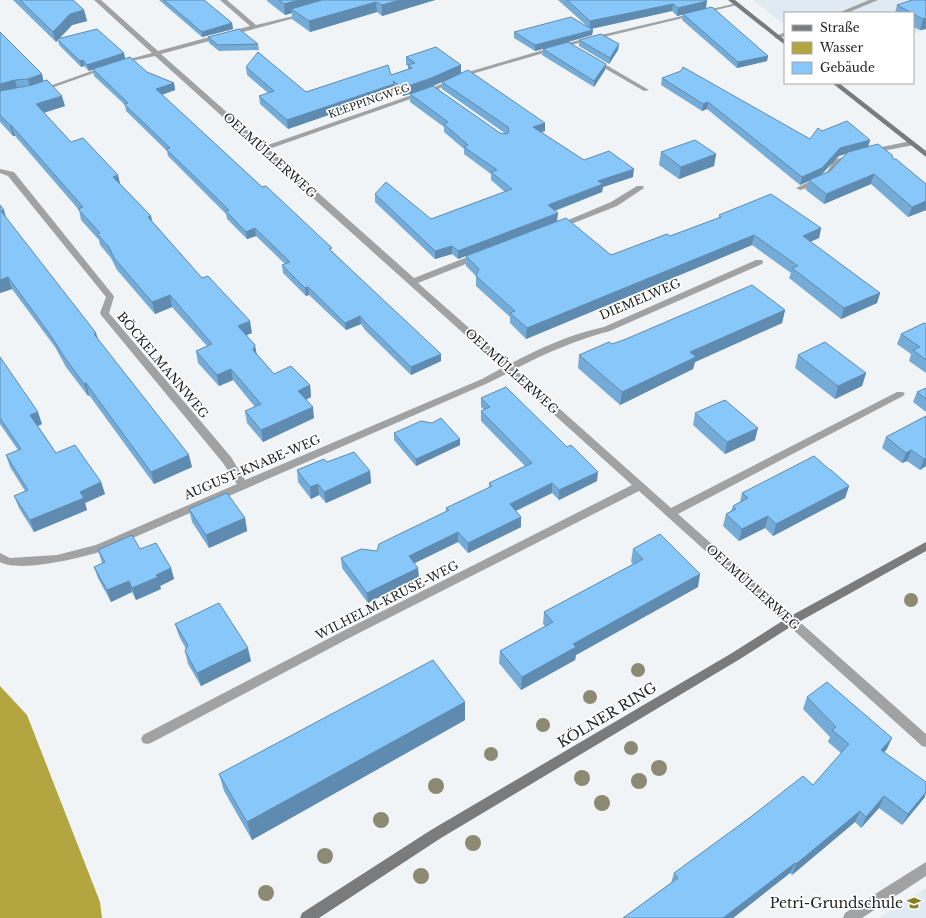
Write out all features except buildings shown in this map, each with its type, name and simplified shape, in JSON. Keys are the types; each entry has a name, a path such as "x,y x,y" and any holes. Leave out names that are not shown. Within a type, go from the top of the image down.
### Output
{"main road":[{"path":"733,2 784,42"},
{"path":"836,84 926,155"},
{"name":"KÖLNER RING","path":"308,918 436,834 736,656 791,621 926,546"}],"street":[{"name":"OELMÜLLERWEG","path":"97,0 926,742"},
{"path":"223,0 254,26"},
{"path":"844,12 875,0"},
{"name":"KLEPPINGWEG","path":"263,149 436,91 470,73 569,44 733,2"},
{"path":"32,93 95,71 254,26 314,11"},
{"path":"777,37 784,34"},
{"path":"569,44 576,49"},
{"path":"589,57 646,90"},
{"path":"800,188 816,183 824,178 830,173 837,162 860,154 911,143"},
{"name":"BÖCKELMANNWEG","path":"0,171 11,174 110,297 104,313 227,460 243,485"},
{"path":"548,230 614,204 640,188"},
{"path":"412,282 488,252"},
{"name":"DIEMELWEG","path":"509,369 532,356 591,331 607,329 759,262"},
{"name":"AUGUST-KNABE-WEG","path":"0,557 9,562 57,559 98,548 478,384 509,369"},
{"path":"670,513 900,394"},
{"name":"WILHELM-KRUSE-WEG","path":"147,739 351,632 640,486"},
{"path":"850,918 926,868"}],"shaded area":[{"path":"753,0 926,0 926,29 914,34 914,12 784,12 784,24"},
{"name":"Petri-Grundschule","path":"926,888 926,918 879,918"}],"water":[{"path":"0,686 27,715 100,902 102,918 0,918"}],"place":[{"name":"Petri-Grundschule","path":"914,903"}]}
